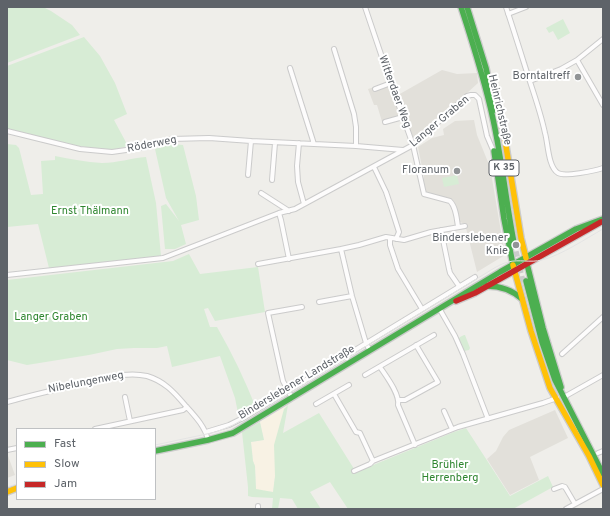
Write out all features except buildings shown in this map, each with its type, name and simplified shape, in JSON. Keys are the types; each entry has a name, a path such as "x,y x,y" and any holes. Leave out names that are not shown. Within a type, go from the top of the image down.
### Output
{"main road":[{"name":"Heinrichstraße","path":"461,7 489,95"},
{"name":"Heinrichstraße","path":"468,7 486,68 489,95 516,243"},
{"name":"K 35","path":"557,398 550,388 544,372 531,331 514,267 504,219 494,150 489,95 496,98 504,134 526,261 564,397"},
{"name":"Binderslebener Landstraße","path":"156,450 208,440 227,435 243,427 439,308 526,261 576,229 603,220"},
{"name":"Binderslebener Landstraße","path":"439,308 469,296 487,286 514,267"},
{"name":"K 35","path":"603,474 555,380 524,282 538,340 557,398 603,485"},
{"path":"487,286 507,289 515,292 522,299"}],"street":[{"name":"Witterdaer Weg","path":"365,7 413,145 424,194 450,201 454,207 458,227"},
{"path":"506,7 540,112 546,134 551,164 554,170 559,174 565,174 603,168"},
{"path":"508,14 526,7"},
{"path":"530,81 561,69 577,60 603,39"},
{"path":"334,49 354,114 356,146"},
{"path":"577,60 603,105"},
{"path":"290,68 314,144"},
{"path":"374,89 391,83"},
{"name":"Langer Graben","path":"7,275 163,258 278,213 295,209 413,145 463,99 470,95 475,95 479,99 487,136 494,150"},
{"path":"385,122 403,117"},
{"name":"Röderweg","path":"7,131 80,149 112,152 147,147 172,139 209,138 404,150"},
{"path":"248,175 250,141"},
{"path":"272,180 275,143"},
{"path":"299,143 297,166 298,182 304,204"},
{"path":"374,167 386,192 399,232 396,239"},
{"path":"261,193 289,211"},
{"path":"278,213 281,220 289,259"},
{"path":"258,264 341,249 386,238 404,240 430,232 465,226"},
{"path":"441,230 450,273 459,286"},
{"path":"390,238 390,245 398,269 422,309"},
{"path":"341,249 352,296 366,343 370,350"},
{"name":"Binderslebener Landstraße","path":"206,432 240,420 475,277"},
{"path":"319,302 352,296"},
{"path":"292,398 283,380 279,367 268,313 302,306"},
{"path":"439,308 455,336 488,419"},
{"path":"562,354 603,317"},
{"path":"365,375 434,335"},
{"path":"399,400 405,400 438,382 416,345"},
{"path":"380,366 397,395 399,400 398,405 415,445"},
{"name":"Nibelungenweg","path":"7,402 38,393 114,376 134,374 162,382 174,392 204,428 208,440"},
{"path":"564,397 603,375"},
{"path":"316,404 349,385"},
{"path":"334,394 356,432 360,433 373,461"},
{"path":"125,397 130,421"},
{"path":"354,471 370,464 373,461 452,430 543,404 557,398"},
{"path":"100,428 183,410 187,407"},
{"path":"444,411 452,430"},
{"path":"598,453 603,451"},
{"path":"554,489 562,486 565,487 575,504"},
{"path":"567,509 603,489"}],"shaded area":[{"path":"442,70 457,74 477,73 478,83 420,136 413,138 398,95"},
{"path":"388,83 401,119 383,125 377,105 374,105 368,89"},
{"name":"Floranum","path":"474,120 477,135 490,167 505,255 477,272 465,224 460,222 454,202 452,199 426,192 418,147 432,138 444,135 443,129 455,121"},
{"path":"288,405 284,410 273,492 256,490 255,466 251,442 264,440 260,422"},
{"path":"555,410 568,438 530,457 539,480 510,495 487,459 496,451 503,437 509,430"},
{"path":"7,453 15,475 7,478"}],"green space":[{"path":"7,7 43,7 72,25 80,35 7,63"},
{"path":"563,19 570,33 558,40 553,31 549,33 546,28"},
{"path":"84,37 100,56 115,83 127,114 114,120 128,146 112,150 78,146 7,129 7,66"},
{"name":"Ernst Thälmann","path":"7,144 16,145 19,148 31,195 43,194 41,161 55,160 55,156 102,163 146,157 156,203 161,256 49,268 38,224 7,227"},
{"path":"172,144 183,145 196,196 199,220 181,225 186,244 175,249 165,249 161,206 166,204 179,221 166,198 155,149"},
{"path":"457,175 459,184 444,187 442,178"},
{"name":"Langer Graben","path":"189,254 200,274 258,267 265,312 215,321 208,308 204,309 210,327 217,327 228,347 256,408 239,418 235,398 220,356 172,367 167,346 157,348 117,349 27,365 7,360 7,280 173,261"},
{"path":"464,335 470,348 469,350 464,351 458,339"},
{"name":"Brühler Herrenberg","path":"288,405 283,433 319,413 356,472 466,428 510,496 548,476 553,487 513,509 348,509 330,482 310,492 321,509 298,509 292,499 280,498 278,509 272,509 273,498 248,496 242,432 260,422 264,440 251,442 255,466 256,489 273,492 275,476 274,445 284,409"}],"tunnel":[{"path":"514,243 523,282"}],"tram line":[{"path":"156,445 216,432 233,425 281,398 496,267 512,261 538,261 550,258 603,229"},
{"path":"7,487 16,484"}],"traffic: fast":[{"path":"461,7 490,105 514,243"},
{"path":"467,7 486,68 495,110"},
{"path":"494,151 504,219 513,265"},
{"path":"156,451 233,433 500,272 576,229 603,219"},
{"path":"526,260 543,328 561,387"},
{"path":"526,281 542,342 555,380 603,474"},
{"path":"487,286 506,289 522,299"}],"traffic: slow":[{"path":"497,104 504,134 521,238 526,258"},
{"path":"513,265 531,331 550,388 589,456 603,485"},
{"path":"7,492 16,488"}],"traffic: jam":[{"path":"456,301 475,293 601,222"}],"place":[{"name":"Borntaltreff","path":"578,77"},
{"name":"Floranum","path":"457,171"},
{"name":"Binderslebener Knie","path":"516,245"}]}
